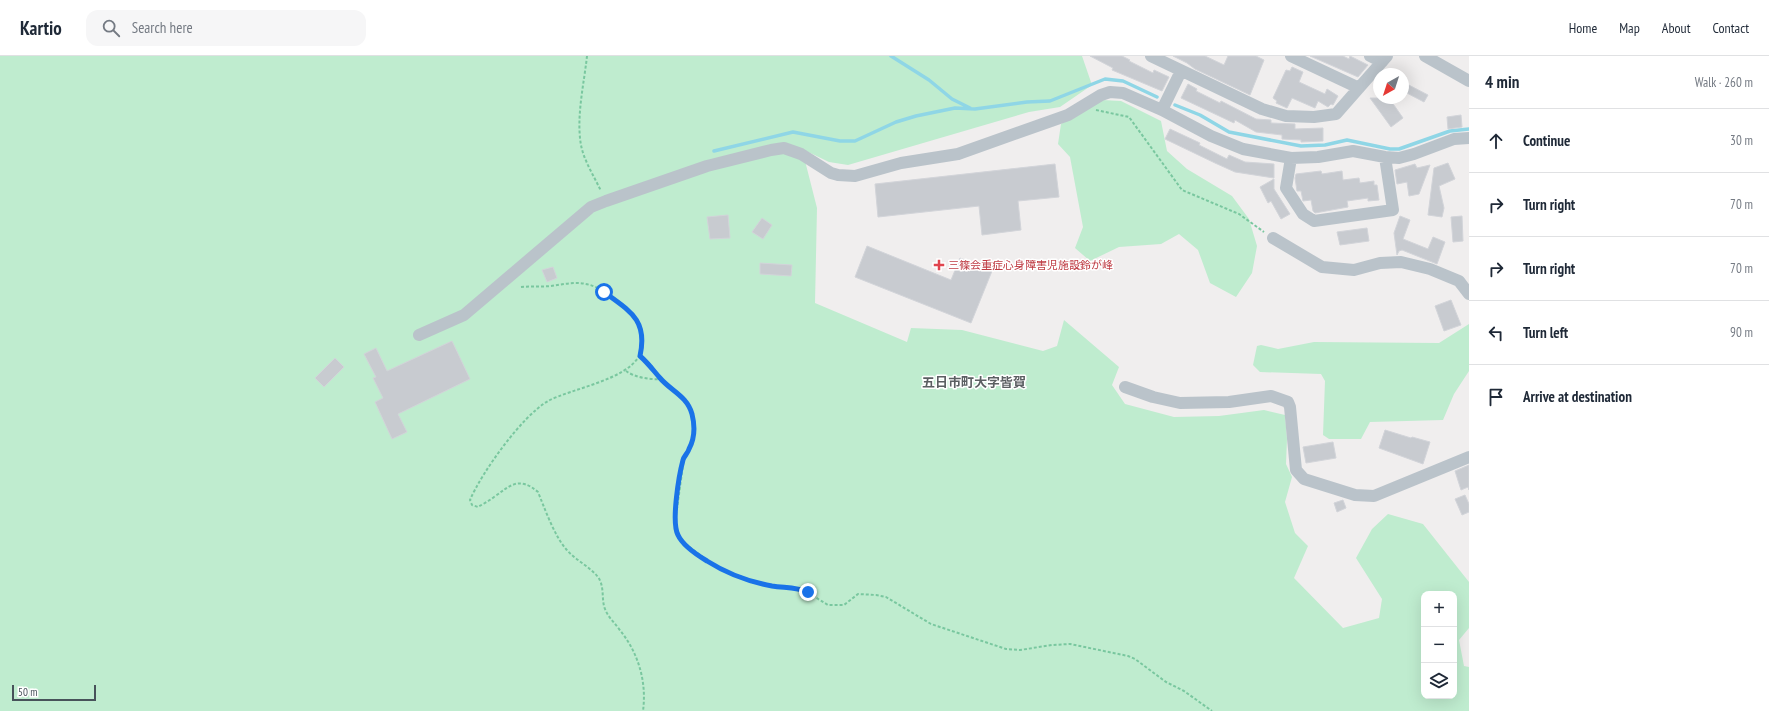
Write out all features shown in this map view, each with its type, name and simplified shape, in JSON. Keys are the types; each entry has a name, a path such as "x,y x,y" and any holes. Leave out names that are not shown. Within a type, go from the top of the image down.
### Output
{"street":[{"path":"1151,56 1262,109 1286,116 1314,117 1336,114 1384,59 1370,56"},
{"path":"1291,56 1359,88"},
{"path":"1425,56 1469,81"},
{"path":"1162,110 1181,71"},
{"path":"419,335 464,315 591,207 707,166 771,150 784,148 802,154 831,173 842,176 856,176 901,162 958,154 1049,123 1068,115 1101,95 1110,92 1123,93 1162,110 1211,136 1243,149 1291,158 1318,157 1352,152 1399,158 1454,139 1469,138"},
{"path":"1291,158 1286,188 1303,214 1314,221 1393,210 1385,157"},
{"path":"1273,238 1322,267 1354,270 1380,263 1401,262 1430,269 1459,281 1469,294"},
{"path":"1125,387 1152,398 1180,403 1229,402 1271,396 1282,399 1288,402 1290,406 1296,470 1304,479 1355,494 1374,496 1469,457"}],"path":[{"path":"587,56 580,130 581,146 606,201"},
{"path":"1081,107 1130,117 1182,190 1239,214 1273,238"},
{"path":"521,287 574,283 591,285 604,292 630,311 639,322 642,335 640,356 626,371 554,398 532,413 515,432 495,459 470,500 472,505 478,507 510,485 522,483 531,486 538,492 566,549 599,578 603,588 604,608 629,643 639,664 644,686 643,711"},
{"path":"640,356 650,364 661,379 681,395 688,403 692,414 694,429 693,440 684,458 675,523 678,535 684,543 708,561 725,571 762,584 802,589 828,605 844,605 858,594 876,594 886,597 931,624 1006,649 1020,650 1070,644 1128,656 1135,659 1166,682 1184,691 1212,711"},
{"path":"626,371 630,374 655,380 661,379"}],"green space":[{"path":"0,56 1082,56 1092,85 1060,107 1029,112 848,165 829,162 802,149 817,208 815,303 907,342 911,328 962,330 1043,351 1057,346 1064,320 1119,367 1112,385 1125,404 1174,417 1219,416 1264,410 1285,415 1287,439 1286,464 1292,477 1285,502 1295,533 1308,546 1294,578 1343,628 1379,618 1382,599 1356,558 1372,529 1388,514 1423,524 1469,582 1469,628 1459,640 1464,666 1469,667 1469,711 0,711"},
{"path":"1102,100 1121,101 1161,121 1167,151 1187,169 1232,196 1249,219 1257,246 1252,273 1236,297 1210,283 1198,250 1179,234 1161,244 1119,247 1090,261 1075,248 1083,227 1070,157 1058,144 1061,124"},
{"path":"1469,324 1469,371 1454,394 1443,420 1370,422 1361,439 1329,439 1323,435 1325,381 1321,374 1260,372 1253,365 1257,346 1261,345 1278,349 1314,342 1439,343"}],"building":[{"path":"1090,56 1122,56 1153,73 1154,70 1169,77 1162,91 1112,70 1113,68"},
{"path":"1173,56 1205,56 1224,65 1228,56 1256,56 1264,60 1250,95 1195,69"},
{"path":"1310,56 1343,56 1349,59 1350,56 1368,65 1358,77"},
{"path":"1292,67 1303,72 1299,82 1325,94 1327,89 1338,96 1333,105 1331,104 1328,107 1318,101 1315,108 1292,98 1287,108 1276,103 1277,101 1273,98 1286,70 1290,71"},
{"path":"1188,84 1197,89 1196,91 1220,103 1221,101 1256,119 1271,120 1271,123 1295,124 1295,129 1323,128 1323,141 1301,142 1301,140 1282,139 1282,135 1256,132 1235,120 1234,123 1181,98"},
{"path":"1409,85 1428,95 1424,102 1409,94"},
{"path":"1374,104 1393,104 1403,118 1391,127"},
{"path":"1461,115 1462,127 1448,129 1447,117"},
{"path":"1170,129 1200,143 1199,145 1227,159 1229,155 1245,162 1274,164 1274,178 1235,172 1215,163 1165,139"},
{"path":"1448,163 1455,179 1439,186 1444,208 1442,217 1428,215 1434,168"},
{"path":"1055,164 1059,197 1018,201 1021,230 982,235 979,206 878,217 875,184"},
{"path":"1415,164 1417,168 1430,165 1419,194 1409,196 1407,182 1397,184 1395,170"},
{"path":"1321,171 1322,174 1342,171 1343,180 1359,178 1360,183 1374,181 1374,185 1377,185 1379,200 1368,201 1368,198 1347,201 1348,207 1315,213 1313,211 1311,200 1303,201 1301,191 1297,191 1295,178 1296,174"},
{"path":"1274,179 1274,189 1290,214 1281,219 1271,201 1268,203 1260,187"},
{"path":"728,215 730,238 710,239 707,217"},
{"path":"1400,216 1410,220 1403,239 1428,249 1433,237 1445,242 1437,264 1402,250 1399,251 1397,255 1394,233"},
{"path":"1462,216 1463,241 1453,242 1451,217"},
{"path":"762,218 772,225 763,239 752,232"},
{"path":"1367,228 1369,241 1340,245 1337,232"},
{"path":"867,246 951,280 960,258 992,271 971,323 855,277"},
{"path":"760,263 792,265 791,276 760,274"},
{"path":"553,267 557,278 547,282 542,270"},
{"path":"1451,300 1461,325 1444,331 1435,306"},
{"path":"452,341 470,379 398,414 407,432 392,439 375,402 383,398 373,378 376,377 364,354 376,348 387,371"},
{"path":"335,358 344,367 324,387 315,378"},
{"path":"1385,430 1430,442 1423,464 1379,448"},
{"path":"1333,442 1336,458 1306,463 1303,447"},
{"path":"1469,465 1469,490 1468,487 1461,490 1455,471"},
{"path":"1465,495 1469,504 1469,512 1462,515 1455,499"},
{"path":"1343,500 1346,508 1337,512 1334,503"}],"waterway":[{"path":"891,56 929,80 952,99 970,108"},
{"path":"714,151 793,132 840,141 855,141 896,122 916,116 955,108 975,109 1027,102 1050,101 1105,79 1123,81 1157,97"},
{"path":"1175,105 1200,115 1229,132 1301,146 1325,145 1347,140 1390,149 1399,149 1450,131 1469,129"}],"place":[{"name":"三篠会重症心身障害児施設鈴が峰","path":"939,265"}],"district":[{"name":"五日市町大字皆賀","path":"974,382"}],"route":[{"path":"604,292 630,311 639,322 642,335 640,356 650,364 661,379 681,395 688,403 692,414 694,429 693,440 684,458 677,500 675,523 678,535 695,553 725,571 762,584 793,587 808,592"}]}
